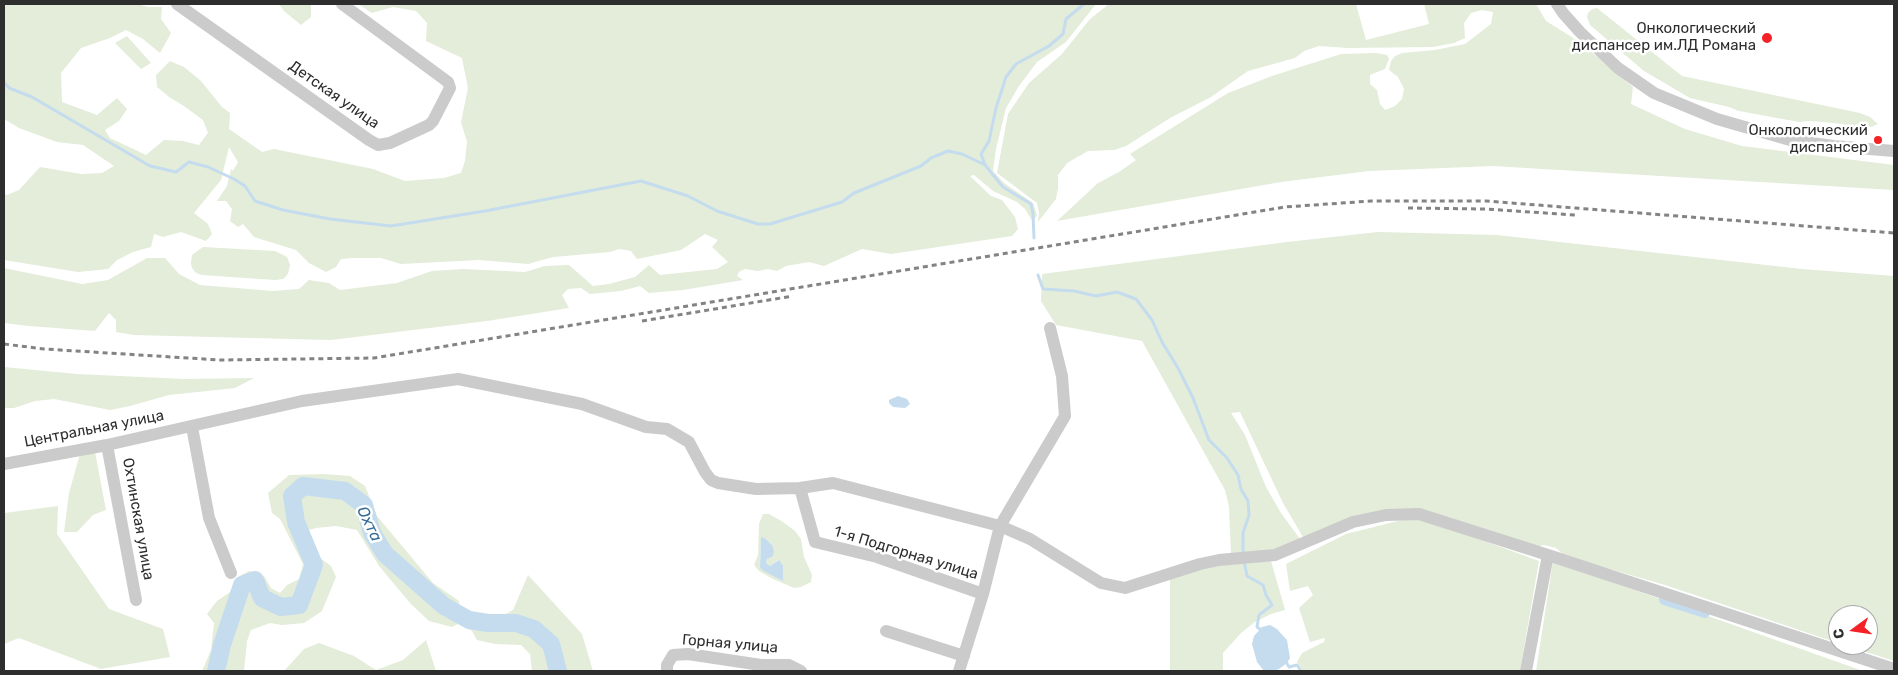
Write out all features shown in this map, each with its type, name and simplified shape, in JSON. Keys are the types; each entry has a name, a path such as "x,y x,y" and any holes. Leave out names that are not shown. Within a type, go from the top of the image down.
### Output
{"street":[{"name":"Детская улица","path":"177,4 378,145 390,143 429,125 433,121 450,88 448,82 342,4"},
{"path":"1557,4 1597,49 1618,68 1654,93 1717,119 1790,140 1894,151"},
{"path":"959,671 983,594 1000,526 1065,416 1062,376 1050,328"},
{"name":"Центральная улица","path":"4,464 107,445 148,434 192,427 302,401 458,379 582,404 646,427 666,429 688,442 705,472 711,480 718,483 756,489 800,488 833,483 1000,526 1030,539 1101,583 1125,588 1200,564 1275,555 1353,522 1399,514 1419,514 1894,669"},
{"path":"192,427 208,518 231,573"},
{"name":"Охтинская улица","path":"107,445 136,600"},
{"name":"1-я Подгорная улица","path":"800,488 815,542 877,558 983,594"},
{"path":"1526,671 1548,555"},
{"path":"886,631 964,656"},
{"name":"Горная улица","path":"667,671 667,664 673,655 688,654 761,665 789,665 801,671"}],"green space":[{"path":"4,4 136,4 162,7 161,19 171,33 160,53 143,39 126,30 81,48 61,73 62,102 97,115 117,98 127,109 119,121 105,130 110,138 146,155 164,140 183,141 199,145 208,133 203,120 157,87 156,75 170,61 184,67 201,81 222,107 230,113 229,129 262,152 274,149 373,169 405,181 444,178 461,173 465,161 467,142 461,122 468,88 462,58 426,41 427,23 416,11 393,7 372,13 358,4 1096,4 1066,42 1037,62 1019,86 1006,108 996,149 993,171 1004,183 1033,203 1037,215 1033,222 1025,209 1017,202 993,191 974,175 970,176 991,196 1002,200 1015,217 1018,229 1012,236 891,254 862,249 824,266 809,262 786,266 777,271 745,269 739,272 737,276 743,280 683,290 649,293 640,286 621,291 590,294 581,288 568,289 562,295 569,308 487,321 331,340 134,335 116,332 116,320 109,313 95,331 4,323 4,268 82,284 108,280 147,258 165,258 179,274 200,285 273,291 299,289 309,280 329,283 340,290 397,283 432,271 463,269 525,272 545,266 569,265 593,286 635,277 649,265 660,275 717,269 728,262 712,247 718,240 705,234 681,250 637,259 631,251 619,249 610,252 553,257 528,264 479,260 401,264 381,258 353,258 341,259 336,267 326,272 309,263 296,250 254,237 243,224 238,227 230,221 232,209 226,201 217,201 227,186 231,169 233,171 238,162 229,147 221,180 194,213 208,224 212,234 206,241 181,232 163,237 154,234 151,247 133,252 117,260 108,269 78,272 4,260 4,194 7,195 19,190 40,167 81,174 102,173 114,166 83,145 57,142 19,128 4,119"},
{"path":"279,4 311,4 311,17 301,25 284,11"},
{"path":"1109,4 1356,4 1366,40 1429,24 1424,4 1536,4 1546,21 1578,41 1633,87 1631,104 1685,129 1742,146 1894,165 1894,190 1493,166 1369,171 1281,182 1057,221 1098,183 1136,160 1130,154 1228,93 1272,76 1341,54 1376,53 1387,55 1389,59 1385,69 1370,75 1370,84 1377,90 1380,104 1385,110 1395,106 1402,99 1404,89 1398,77 1389,70 1391,61 1395,56 1402,53 1435,50 1465,44 1491,24 1493,12 1482,10 1471,13 1464,23 1465,38 1454,43 1433,47 1348,48 1319,46 1304,51 1295,58 1248,71 1211,97 1170,118 1126,146 1114,150 1088,151 1067,163 1058,175 1056,199 1038,222 1037,203 997,173 1008,114 1029,83 1062,54 1090,19"},
{"path":"1597,8 1682,76 1860,113 1870,117 1878,124 1871,127 1854,128 1843,124 1811,121 1799,122 1739,111 1690,98 1644,71 1590,25 1587,17 1588,13 1592,9"},
{"path":"127,36 151,63 141,69 115,43"},
{"path":"1378,232 1497,235 1802,269 1894,276 1894,661 1876,655 1878,655 1878,605 1828,605 1828,640 1665,585 1565,556 1556,548 1544,545 1534,547 1420,511 1303,537 1283,503 1240,412 1231,413 1245,435 1266,487 1281,513 1300,539 1273,552 1231,555 1229,507 1225,490 1142,341 1056,325 1041,301 1042,274"},
{"path":"203,247 275,251 287,257 290,265 288,274 283,279 275,280 202,275 196,273 191,263 192,255"},
{"path":"4,367 77,374 184,379 254,378 235,388 169,395 110,410 54,399 35,401 14,408 4,408"},
{"path":"95,452 106,510 93,515 77,532 64,532 69,493 80,454"},
{"path":"324,474 350,476 365,486 377,516 433,583 459,601 461,615 470,612 502,616 513,610 528,575 582,634 593,671 532,671 530,654 521,645 495,644 477,640 472,631 460,623 452,627 429,621 411,604 379,566 357,530 336,526 309,530 311,545 320,558 331,566 336,577 322,611 304,623 282,625 270,623 251,630 247,641 244,671 202,671 211,650 214,623 207,614 217,601 230,592 240,576 249,571 264,576 271,588 280,593 287,585 299,579 303,564 280,519 272,513 268,493 289,475"},
{"path":"58,506 57,534 109,609 163,629 170,657 101,669 19,638 4,644 4,513"},
{"path":"763,514 769,514 795,531 801,539 804,557 812,575 811,582 794,588 759,571 754,565 758,555 759,524","holes":["761,538 766,539 772,545 766,563 770,566 778,560 783,581 760,567"]},
{"path":"1418,516 1418,522 1419,517 1539,561 1520,671 1303,671 1297,662 1302,653 1324,642 1325,638 1310,642 1299,608 1313,595 1308,586 1290,591 1286,564 1346,534"},
{"path":"1271,561 1292,634 1285,610 1271,614 1255,622 1241,633 1223,653 1223,671 1170,671 1170,577 1206,567"},
{"path":"1553,561 1863,671 1536,671"},
{"path":"426,640 436,671 284,671 304,649 319,643 354,656 376,670 403,660"}],"water":[{"path":"898,396 907,399 910,404 905,408 893,407 889,400"},
{"path":"761,537 772,545 774,552 773,556 767,559 766,563 770,566 779,560 783,566 783,581 762,570 760,567"},
{"path":"1270,625 1277,629 1287,640 1290,658 1279,669 1264,671 1257,662 1252,644 1254,636 1262,627"}],"waterway":[{"path":"1034,238 1031,204 1003,187 985,165 981,154 989,141 996,108 1006,77 1016,64 1049,46 1063,34 1066,19 1084,4"},
{"path":"4,82 9,88 32,97 150,166 176,172 189,162 208,167 234,179 245,186 255,201 283,210 330,219 391,226 485,211 641,181 688,196 717,211 758,224 770,224 842,202 854,193 921,166 931,158 948,151 962,154 985,165"},
{"path":"1038,275 1043,289 1074,291 1096,296 1117,292 1136,299 1152,320 1193,398 1209,440 1227,458 1238,475 1241,489 1248,501 1249,515 1243,533 1243,554"},
{"name":"Охта","path":"216,671 222,645 242,585 255,580 262,598 281,607 299,605 314,565 296,522 292,496 303,486 345,491 364,505 372,533 385,554 444,606 469,620 488,623 516,623 534,629 551,644 558,671"},
{"path":"1244,561 1247,576 1263,585 1272,605 1259,615 1257,627 1264,632"},
{"path":"1664,600 1705,613"},
{"path":"1285,660 1289,667 1297,665 1301,671"}],"railway":[{"path":"4,344 44,349 220,360 374,358 1285,207 1371,201 1486,201 1894,233"},
{"path":"1408,208 1485,209 1575,215"},
{"path":"642,321 793,296"}],"place":[{"name":"Онкологический диспансер им.ЛД Романа","path":"1767,38"},
{"name":"Онкологический диспансер","path":"1878,140"}]}
